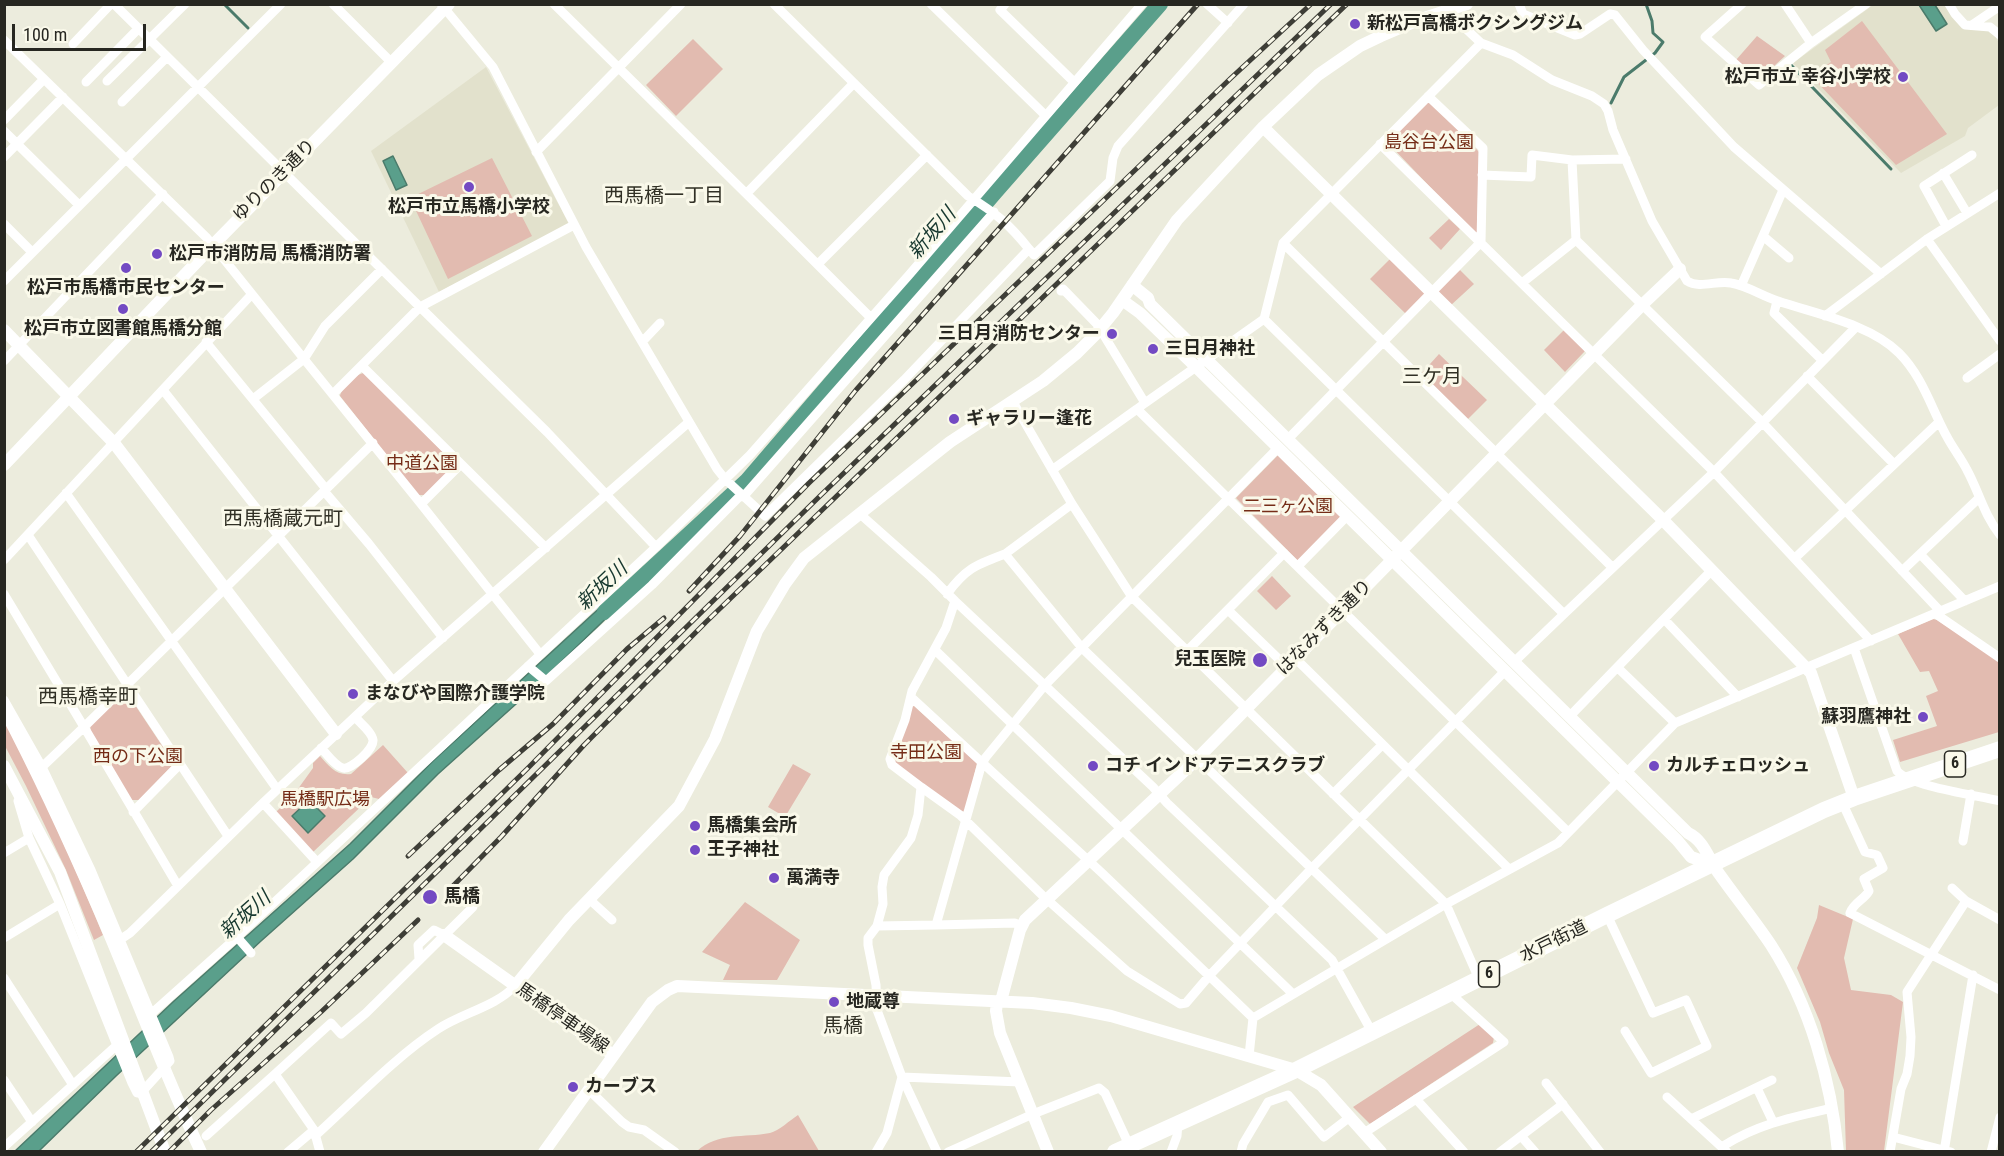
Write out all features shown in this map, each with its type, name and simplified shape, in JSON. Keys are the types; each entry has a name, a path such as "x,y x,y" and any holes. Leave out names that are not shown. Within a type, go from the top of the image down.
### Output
{"highway":[{"name":"水戸街道","path":"1122,1148 1296,1070 1711,864 1848,800 2000,749"}],"street":[{"path":"73,44 112,4 530,414 656,547"},
{"path":"107,81 185,4"},
{"path":"4,281 281,4"},
{"path":"333,4 392,63"},
{"path":"554,4 871,318"},
{"path":"536,152 681,4"},
{"path":"774,4 974,200 1011,226 1034,255 1110,181 1113,158 1118,146 1244,4"},
{"path":"932,4 1045,115"},
{"path":"1005,4 1000,10 1074,82"},
{"path":"152,1013 726,481 974,200 1142,4"},
{"path":"1207,4 1228,23"},
{"path":"288,1152 314,1133 430,1035 453,1020 502,997 515,986 569,920 672,815 687,795 715,739 757,631 804,558 950,442 1013,402 1064,364 1100,329 1178,219 1297,93 1335,62 1381,36 1467,4"},
{"path":"1519,4 1523,14 1575,35 1610,14 1615,15 1656,65 1734,147 1881,273"},
{"path":"1742,4 1705,38 1759,85 1853,8 1866,4"},
{"path":"1785,4 1811,43"},
{"path":"1949,4 1965,25 1990,27 2000,35"},
{"path":"445,6 490,63 574,225 726,481 765,516 904,380 1029,249"},
{"name":"ゆりのき通り","path":"4,465 445,6"},
{"path":"1972,25 2000,6"},
{"path":"1446,10 1481,43 1514,55 1552,80 1592,96 1604,104 1652,220 1687,281 1693,284 1719,282 1741,286 1777,301 1825,316 1873,334 1904,359 1917,373 1939,422 1968,471 1978,498 1996,522 2000,535"},
{"path":"86,82 138,29"},
{"path":"4,40 125,159 164,194 213,245 540,654"},
{"path":"1052,470 1264,319 1283,243 1481,43"},
{"path":"122,102 167,57"},
{"path":"4,120 45,79"},
{"path":"747,193 854,84"},
{"path":"1288,439 1481,242 1483,148 1428,96"},
{"path":"4,157 63,97"},
{"path":"1263,127 1663,520 1811,673 1864,852 1877,855 1884,868 1864,879 1869,891 1867,896 1853,906 1850,913 2000,990"},
{"path":"4,131 79,205"},
{"path":"1380,144 1714,472 1872,641"},
{"path":"818,264 927,155"},
{"path":"1482,175 1530,177 1533,155 1572,160 1626,159"},
{"path":"1947,226 1924,186 1972,155"},
{"path":"1572,160 1576,240 1761,422 1902,571 1938,613 2000,658"},
{"path":"1943,173 1967,213"},
{"path":"1741,286 1783,190"},
{"path":"1825,316 1927,239 2000,193"},
{"path":"4,361 164,194"},
{"path":"528,666 546,681 652,585 742,496 994,212"},
{"path":"4,224 32,252"},
{"path":"333,394 420,307 574,225"},
{"path":"1763,236 1789,258"},
{"path":"1927,239 2000,341"},
{"path":"1522,283 1576,240"},
{"path":"1283,243 1612,567"},
{"path":"254,399 304,359 325,326 381,269"},
{"name":"はなみずき通り","path":"1048,1152 1000,1033 996,1011 997,1002 1001,1001 1021,926 1025,920 1197,759 1680,269"},
{"path":"1132,285 1148,298 1150,304 1706,850 1711,864 1754,920 1793,984 1817,1046 1832,1108 1838,1152"},
{"path":"1061,291 1063,289 1100,329 1141,406 1284,553 1568,832"},
{"path":"4,560 252,294"},
{"path":"1122,300 1140,313 1278,448 1677,840 1691,857 1711,864"},
{"path":"1777,301 1774,313 1822,360"},
{"path":"1264,319 1564,614"},
{"path":"642,342 660,323"},
{"path":"955,601 946,628 911,697 890,762 966,822 1047,900 1127,971 1180,1004 1186,1003 1240,943 1456,721 1612,567 1714,472 1855,328"},
{"path":"4,330 114,443 336,734"},
{"path":"206,342 254,399 443,638"},
{"path":"1967,378 2000,354"},
{"path":"362,366 546,548"},
{"path":"1807,376 1894,464"},
{"path":"163,390 393,681"},
{"path":"1013,402 1072,504 1132,597 1446,904 1479,979"},
{"path":"117,942 130,933 277,789 393,681 689,422"},
{"path":"1795,558 1939,422"},
{"path":"42,767 373,443"},
{"path":"936,925 982,763 1045,685 1278,448"},
{"path":"422,504 461,464"},
{"path":"66,493 277,789"},
{"path":"1902,571 1978,498"},
{"path":"946,594 960,576 971,567 1005,554 1072,504"},
{"path":"860,514 931,577 946,594 1045,685 1332,960 1372,1032"},
{"path":"1298,566 1347,516"},
{"path":"28,535 228,836"},
{"path":"1188,650 1284,553"},
{"path":"1005,554 1082,648 1385,939"},
{"path":"1920,554 1965,601"},
{"path":"1570,716 1712,570"},
{"path":"1253,1017 1446,904 1558,843 1675,723 2000,586"},
{"path":"4,594 178,886"},
{"path":"1228,609 1291,662 1382,745 1509,869"},
{"path":"1664,619 1738,697"},
{"path":"1854,648 1897,771 1901,776 2000,801"},
{"path":"935,650 1293,994"},
{"path":"1505,672 1515,662"},
{"path":"1618,668 1675,723"},
{"path":"911,697 1089,861 1253,1017"},
{"path":"4,700 42,767 117,942 172,1090 201,1152"},
{"path":"4,709 163,1039 170,1061 141,1093 137,1093 60,904 29,838 12,780"},
{"path":"321,748 338,766 347,768 352,766 369,749 373,740 355,717"},
{"path":"1334,794 1382,745"},
{"path":"133,812 180,764"},
{"path":"4,766 60,872 165,1152"},
{"path":"921,787 918,815 911,838 884,875 883,904 877,926 868,938 869,957 876,985 877,1010 902,1077 938,1152"},
{"path":"1963,841 1971,794"},
{"path":"263,803 317,862"},
{"path":"4,853 29,838"},
{"path":"1952,888 1966,901 2000,920"},
{"path":"589,899 612,920"},
{"path":"1890,1152 1901,1089 1908,1074 1910,1056 1911,1037 1907,992 1966,901"},
{"path":"4,938 60,904"},
{"path":"206,1136 331,1023 341,1034 366,1013 473,907"},
{"path":"1607,915 1653,1013 1686,1000 1707,1046 1651,1073 1625,1031"},
{"path":"877,926 1015,924 1021,926"},
{"name":"馬橋停車場線","path":"444,935 613,1055 544,1152"},
{"path":"237,936 251,953"},
{"path":"1893,1137 1946,1151 1973,975"},
{"path":"4,978 73,1085"},
{"path":"613,1055 652,1002 677,986 1048,1005 1089,1011 1296,1070 1321,1085 1381,1152"},
{"path":"1364,1133 1504,1042 1450,993"},
{"path":"1249,1056 1253,1017"},
{"path":"4,1147 117,1045"},
{"path":"275,1074 314,1133 320,1152"},
{"path":"902,1077 1020,1082"},
{"path":"876,1152 887,1133 902,1077"},
{"path":"4,1080 32,1122"},
{"path":"1691,1119 1772,1080"},
{"path":"1546,1083 1600,1152"},
{"path":"948,1152 1033,1114 1099,1088 1105,1093 1122,1148"},
{"path":"1757,1088 1773,1122"},
{"path":"589,1090 622,1122 629,1127 644,1130 675,1152"},
{"path":"1241,1152 1243,1144 1268,1102 1277,1098 1287,1095 1324,1137 1350,1117"},
{"path":"1667,1097 1725,1149 1746,1132 1773,1122 1832,1108"},
{"path":"1416,1099 1464,1152"},
{"path":"1500,1152 1563,1104"},
{"path":"1991,1152 2000,1117"},
{"path":"1171,1152 1177,1136 1178,1123"},
{"path":"1521,1136 1535,1152"}],"shaded area":[{"name":"松戸市立 幸谷小学校","path":"1873,5 1944,5 1964,29 1984,29 1994,34 1999,43 1999,105 1968,128 1965,136 1901,173 1793,63"},
{"name":"松戸市立馬橋小学校","path":"486,67 569,224 439,292 371,151"}],"green space":[{"path":"1862,21 1947,134 1896,165 1811,76 1831,62 1825,50"},
{"path":"1757,36 1785,56 1761,78 1757,78 1736,60"},
{"path":"693,39 723,69 676,116 646,85"},
{"name":"島谷台公園","path":"1429,100 1479,152 1477,236 1387,142"},
{"path":"492,158 532,236 448,279 410,198"},
{"path":"1449,219 1460,229 1441,250 1429,238"},
{"path":"1391,258 1428,293 1407,315 1370,279"},
{"path":"1460,270 1474,284 1450,306 1435,293"},
{"path":"1564,330 1585,351 1565,372 1544,350"},
{"path":"1439,354 1487,400 1468,419 1421,374"},
{"name":"中道公園","path":"364,373 452,461 452,468 425,495 418,495 340,396 349,382"},
{"name":"二三ヶ公園","path":"1279,454 1341,517 1298,561 1236,498"},
{"path":"1272,576 1291,596 1276,610 1257,591"},
{"path":"1933,619 1999,661 1999,732 1900,762 1893,740 1937,726 1926,696 1938,691 1929,671 1920,672 1898,634"},
{"name":"西の下公園","path":"127,693 173,762 173,765 139,800 130,800 91,732 90,725 123,694"},
{"name":"寺田公園","path":"914,706 977,763 966,811 960,812 895,764 893,760 911,707"},
{"path":"4,720 56,826 103,935 94,940 66,870 5,746"},
{"name":"馬橋駅広場","path":"383,745 408,773 379,799 371,797 312,853 276,812 295,793 313,768 313,763 320,756 337,772 351,774"},
{"path":"793,764 811,774 785,817 768,807"},
{"path":"745,902 800,940 777,980 723,980 730,965 702,952"},
{"path":"1819,905 1853,919 1844,958 1851,990 1891,995 1903,1002 1884,1151 1846,1151 1844,1090 1829,1053 1820,1022 1797,968 1817,918"},
{"path":"1480,1024 1494,1037 1493,1043 1370,1124 1353,1107"},
{"path":"798,1115 819,1151 697,1151 722,1138 773,1132"}],"water":[{"path":"1919,5 1935,5 1947,24 1936,31"},
{"path":"393,156 407,185 396,190 383,161"},
{"path":"618,591 624,601 535,687 438,774 353,859 261,941 39,1151 14,1152 174,1001 350,844 433,761"},
{"path":"309,800 325,816 308,833 292,816"}],"waterway":[{"path":"224,4 248,28"},
{"name":"新坂川","path":"605,612 747,481 1160,4"},
{"path":"1611,103 1624,77 1655,53 1663,42 1653,33 1652,21 1646,4"},
{"path":"1790,64 1891,169"}],"railway":[{"path":"689,591 740,536 856,390 1198,4"},
{"path":"136,1152 527,769 809,483 1311,4"},
{"path":"151,1152 820,496 1331,4"},
{"path":"448,891 501,837 584,745 706,622 1347,4"},
{"path":"408,856 499,770 553,724 627,649 664,618"},
{"path":"169,1152 211,1110 321,1012 418,920"}],"place":[{"name":"新松戸高橋ボクシングジム","path":"1355,24"},
{"name":"松戸市立 幸谷小学校","path":"1903,77"},
{"name":"松戸市立馬橋小学校","path":"469,187"},
{"name":"松戸市消防局 馬橋消防署","path":"157,254"},
{"name":"松戸市馬橋市民センター","path":"126,268"},
{"name":"松戸市立図書館馬橋分館","path":"123,309"},
{"name":"三日月消防センター","path":"1112,334"},
{"name":"三日月神社","path":"1153,349"},
{"name":"ギャラリー逢花","path":"954,419"},
{"name":"兒玉医院","path":"1260,660"},
{"name":"まなびや国際介護学院","path":"353,694"},
{"name":"蘇羽鷹神社","path":"1923,717"},
{"name":"コチ インドアテニスクラブ","path":"1093,766"},
{"name":"カルチェロッシュ","path":"1654,766"},
{"name":"馬橋集会所","path":"695,826"},
{"name":"王子神社","path":"695,850"},
{"name":"萬満寺","path":"774,878"},
{"name":"馬橋","path":"430,897"},
{"name":"地蔵尊","path":"834,1002"},
{"name":"カーブス","path":"573,1087"}],"district":[{"name":"西馬橋一丁目","path":"664,197"},
{"name":"三ケ月","path":"1432,378"},
{"name":"西馬橋蔵元町","path":"283,520"},
{"name":"西馬橋幸町","path":"88,698"},
{"name":"馬橋","path":"843,1027"}]}
